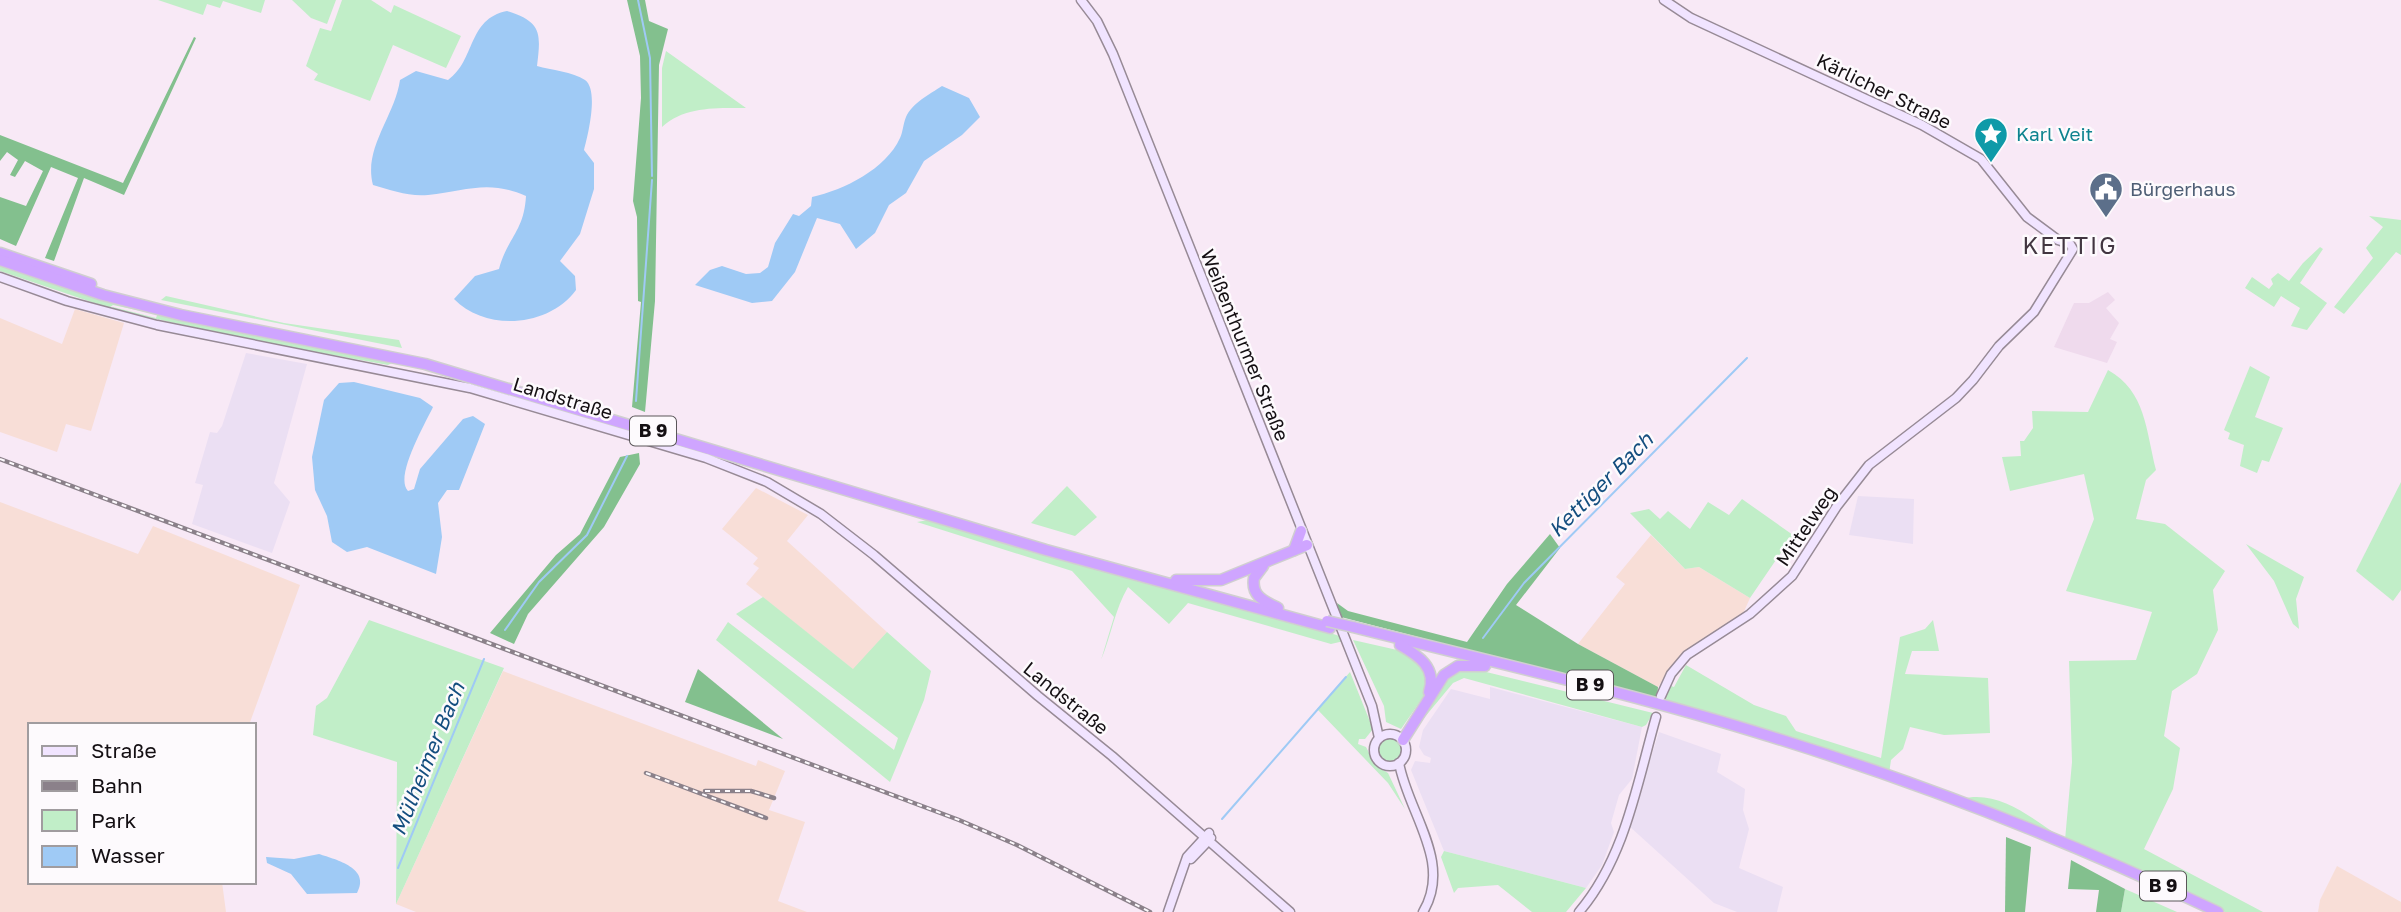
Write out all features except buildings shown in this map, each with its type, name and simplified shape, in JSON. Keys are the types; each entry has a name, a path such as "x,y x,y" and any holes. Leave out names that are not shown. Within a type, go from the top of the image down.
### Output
{"highway":[{"name":"B 9","path":"0,253 91,285 169,306 390,350 486,374 1115,563 1328,624"},
{"name":"B 9","path":"0,260 143,306 449,371 1059,554 1354,631 1570,680 1770,739 2105,864 2218,912"},
{"path":"1294,550 1301,531"},
{"name":"B 9","path":"1176,580 1221,580 1294,550 1308,547"},
{"name":"B 9","path":"1278,608 1255,593 1255,574 1266,565 1308,547"},
{"name":"B 9","path":"1354,631 1400,646 1770,739"},
{"path":"1396,736 1425,699 1431,680 1423,660 1400,646"},
{"path":"1396,736 1444,675 1458,666 1485,666"},
{"name":"B 9","path":"2105,864 2204,912"}],"street":[{"name":"Weißenthurmer Straße","path":"1081,0 1097,21 1113,54 1373,706 1379,738"},
{"name":"Kärlicher Straße","path":"1664,0 1691,18 1922,125 1981,159 2026,217 2072,246 2072,251 2034,312 1999,346 1979,373"},
{"name":"Landstraße","path":"0,277 67,301 157,326 483,391 693,454 752,476 787,493 841,529 1112,755"},
{"name":"Mittelweg","path":"1661,696 1668,678 1687,655 1751,614 1793,576 1837,506 1869,465 1956,398 1979,373"},
{"name":"Weißenthurmer Straße","path":"1373,706 1396,736"},
{"path":"1579,912 1604,878 1614,857 1656,717"},
{"path":"1396,736 1406,752 1395,764 1381,763 1375,756 1374,747 1379,738 1396,736"},
{"path":"1112,755 1209,836 1290,912"},
{"path":"1112,755 1297,912"},
{"path":"1395,764 1434,864 1433,887 1423,912"},
{"path":"1188,821 1195,845"},
{"path":"1168,912 1184,866 1195,845 1209,836"},
{"path":"1184,866 1209,836"}],"shaded area":[{"path":"2108,292 2115,300 2106,308 2119,323 2110,339 2117,342 2107,363 2054,347 2074,303 2089,303"},
{"path":"75,309 124,323 91,431 66,424 57,452 0,432 0,318 62,344"},
{"path":"246,353 307,364 274,483 290,502 272,553 192,524 203,485 195,483 210,432 217,433 222,426"},
{"path":"756,488 808,515 787,541 887,632 854,670 746,584 759,568 753,564 758,558 722,529"},
{"path":"1858,496 1914,499 1913,544 1849,535"},
{"path":"0,502 138,554 153,526 300,585 250,723 28,723 28,884 222,884 226,912 0,912"},
{"path":"1651,535 1685,569 1699,567 1750,598 1742,616 1683,652 1658,687 1578,644 1625,584 1616,577"},
{"path":"503,671 756,766 758,760 785,771 769,810 805,822 778,901 807,912 416,912 396,904"},
{"path":"1490,687 1642,727 1632,779 1619,795 1611,823 1614,832 1602,865 1586,888 1444,851 1411,770 1415,761 1430,763 1431,758 1424,755 1419,747 1423,730 1451,689 1490,699"},
{"path":"1659,732 1721,754 1717,772 1745,789 1743,810 1749,829 1739,868 1783,887 1777,912 1737,912 1714,903 1629,826"},
{"path":"2337,866 2401,902 2401,912 2318,912 2320,900"}],"green space":[{"path":"158,0 265,0 261,13 223,1 220,8 207,4 203,15"},
{"path":"292,0 336,0 327,24 311,18"},
{"path":"342,0 371,0 391,13 394,5 461,36 446,68 393,45 370,101 314,80 318,74 306,66 320,28 331,31"},
{"path":"627,0 645,0 649,21 668,29 659,65 655,301 645,412 632,407 641,302 638,301 637,217 633,201 641,98 640,56"},
{"path":"194,37 196,38 124,195 84,178 54,261 45,258 78,178 51,167 16,246 0,239 0,197 26,206 43,171 25,161 15,177 10,175 18,160 7,152 0,161 0,135 123,183"},
{"path":"666,51 746,108 713,108 691,112 680,115 662,127 662,68"},
{"path":"2369,216 2401,220 2401,255 2396,252 2344,314 2334,307 2373,258 2366,248 2383,227"},
{"path":"2320,247 2323,249 2300,283 2327,303 2307,330 2291,326 2300,308 2281,296 2274,307 2245,288 2252,277 2269,289 2273,284 2271,279 2278,273 2289,281"},
{"path":"0,265 155,314 113,305 109,308 0,271"},
{"path":"166,296 284,323 399,340 402,348 161,300"},
{"path":"113,307 156,318 158,313 396,361 388,365 261,342 111,309"},
{"path":"2250,366 2270,377 2255,417 2283,428 2269,462 2262,460 2257,473 2240,466 2244,445 2228,439 2230,433 2224,430"},
{"path":"2108,370 2121,379 2137,401 2156,470 2146,480 2136,519 2165,524 2225,571 2213,590 2218,630 2197,674 2172,691 2164,736 2180,748 2173,789 2144,849 2263,912 2225,912 2148,875 1962,799 1976,797 2003,803 2029,816 2065,840 2072,762 2069,661 2136,660 2152,612 2066,591 2094,519 2084,474 2010,491 2002,457 2021,456 2020,441 2024,441 2033,428 2032,411 2088,412"},
{"path":"639,453 640,464 604,527 528,614 514,644 490,633 556,555 580,534 620,457"},
{"path":"2401,482 2401,590 2393,601 2356,571"},
{"path":"1067,486 1097,517 1075,536 1031,523"},
{"path":"1742,499 1793,535 1750,598 1699,567 1685,569 1630,513 1649,509 1660,519 1668,511 1690,529 1708,502 1729,515"},
{"path":"928,520 1310,627 1343,637 1344,641 1331,644 1188,603 1169,624 1128,587 1101,660 1114,617 1072,571 917,522"},
{"path":"1550,534 1560,548 1516,605 1578,644 1658,687 1657,699 1341,617 1337,603 1348,611 1467,642 1507,584"},
{"path":"2246,544 2304,577 2296,599 2299,629 2293,624 2274,581"},
{"path":"763,597 853,669 887,632 931,671 924,700 890,782 716,640 728,622 894,750 898,738 736,614"},
{"path":"369,620 504,668 396,904 397,762 313,735 316,706 327,698"},
{"path":"1933,620 1939,651 1912,651 1905,674 1988,678 1990,733 1944,735 1910,727 1903,749 1891,760 1889,774 1662,700 1668,685 1674,687 1686,665 1754,705 1786,716 1796,731 1881,758 1900,637 1925,629"},
{"path":"1353,640 1406,652 1424,664 1428,690 1401,729 1386,722 1384,706"},
{"path":"698,669 783,739 685,702"},
{"path":"1474,669 1653,713 1642,727 1464,678 1453,683 1410,735 1443,680 1456,670"},
{"path":"1350,672 1373,729 1365,739 1359,739 1358,744 1366,747 1376,766 1388,773 1405,809 1388,783 1317,709"},
{"path":"1390,736 1400,740 1404,750 1400,760 1390,764 1380,760 1376,750 1380,740"},
{"path":"2006,837 2031,847 2025,912 2005,912"},
{"path":"1444,851 1586,888 1566,912 1532,912 1498,885 1458,888 1454,893 1441,857"},
{"path":"2071,860 2125,889 2121,912 2096,912 2099,890 2068,889"},
{"path":"2125,889 2177,912 2121,912"}],"water":[{"path":"507,11 527,20 537,30 537,66 574,75 589,85 592,103 584,150 594,163 594,189 580,234 560,261 575,276 576,290 550,312 517,321 483,317 467,310 454,299 475,276 499,269 519,227 526,196 488,187 428,195 407,194 373,185 371,171 376,145 400,80 416,71 448,80 457,72 485,22 494,15"},
{"path":"942,86 969,98 980,117 962,135 924,161 906,193 889,205 875,233 856,249 840,224 817,218 795,272 772,301 752,303 695,285 710,270 722,266 746,274 760,273 768,267 775,243 793,214 799,216 811,206 812,197 850,183 885,159 901,136 912,107"},
{"path":"354,382 420,398 433,407 408,463 405,484 408,491 414,489 420,469 463,419 473,416 485,424 459,490 447,490 438,503 442,537 436,574 367,547 347,552 332,542 327,516 315,490 312,457 324,400 339,383"},
{"path":"319,854 343,862 356,871 360,877 357,893 307,894 291,874 267,863 266,857 294,859"}],"waterway":[{"name":"Mülheimer Bach","path":"638,0 650,58 652,176"},
{"name":"Mülheimer Bach","path":"636,401 652,180"},
{"name":"Kettiger Bach","path":"1483,638 1524,583 1747,358"},
{"name":"Mülheimer Bach","path":"505,630 539,582 587,535 627,456"},
{"name":"Mülheimer Bach","path":"398,868 484,659"},
{"name":"Kettiger Bach","path":"1222,819 1346,677"}],"railway":[{"path":"0,459 959,820 1017,845 1150,912"},
{"path":"646,773 766,818"},
{"path":"705,791 751,791 774,798"}],"place":[{"name":"Karl Veit","path":"1991,164"},
{"name":"Bürgerhaus","path":"2106,219"}],"district":[{"name":"KETTIG","path":"2070,246"}]}
